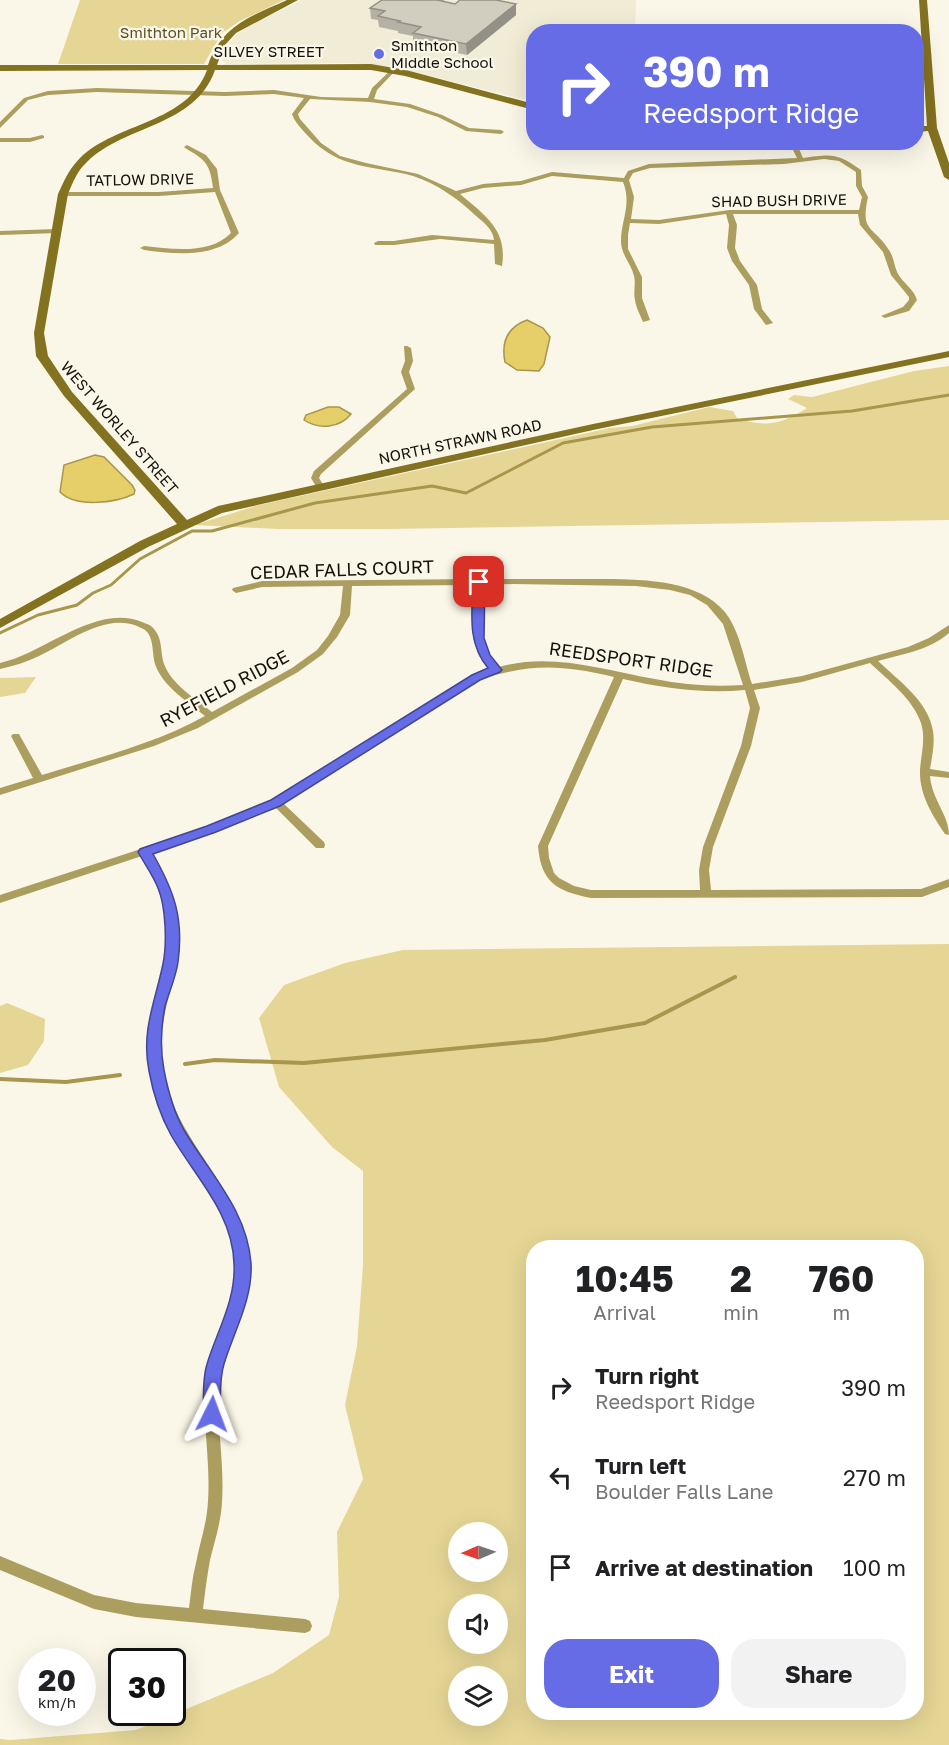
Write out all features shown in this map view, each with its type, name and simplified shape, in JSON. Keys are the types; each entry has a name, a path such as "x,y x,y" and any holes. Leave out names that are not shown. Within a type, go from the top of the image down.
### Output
{"street":[{"name":"WEST WORLEY STREET","path":"184,524 68,394 42,356 39,333 65,184 75,168 93,153 124,135 178,111 202,92 221,45 231,34 245,24 294,0"},
{"path":"923,0 932,128 949,177"},
{"name":"SILVEY STREET","path":"0,68 351,66 393,70 526,105"},
{"path":"370,100 374,89 393,70"},
{"path":"0,126 26,99 48,93 97,90 225,94 274,92 408,105 430,112 468,130 501,132"},
{"path":"308,97 295,114 297,120 327,151 351,162 416,175 455,193 490,224 498,242 499,264"},
{"path":"924,128 932,128"},
{"path":"0,140 30,140 42,137"},
{"path":"144,248 201,249 224,244 235,233 217,190 214,169 209,161 188,147"},
{"path":"796,150 801,160"},
{"path":"646,320 638,300 639,281 625,254 626,221 633,202 626,176 636,169 649,166 801,160 814,157 841,159 859,171 859,186 865,197 861,212 862,222 868,233 888,253 895,276 912,295 913,300 906,309 885,316"},
{"path":"455,193 483,186 521,183 552,174 626,180"},
{"name":"TATLOW DRIVE","path":"63,194 110,192 168,195 217,190"},
{"path":"729,212 733,225 731,248 753,285 758,309 769,323"},
{"name":"SHAD BUSH DRIVE","path":"626,221 659,222 729,212 861,212"},
{"path":"0,233 56,231"},
{"path":"378,243 397,244 440,237 468,242 498,242"},
{"path":"320,486 315,478 317,473 411,389 405,372 409,361 407,348"},
{"name":"NORTH STRAWN ROAD","path":"0,624 184,524 218,510 320,486 949,354"},
{"path":"479,582 478,638 484,656 496,670"},
{"name":"CEDAR FALLS COURT","path":"236,590 262,584 479,582 643,585 676,589 700,596 721,612 728,624 755,708 753,723 708,847 704,870 706,893"},
{"name":"RYEFIELD RIDGE","path":"0,792 151,744 212,717 295,670 320,652 332,638 345,615 348,584"},
{"path":"2,666 16,663 91,626 115,621 130,621 146,626 155,635 160,666 170,681 212,717"},
{"name":"REEDSPORT RIDGE","path":"0,899 212,829 276,803 476,678 496,670 527,663 547,662 685,687 749,688 799,681 904,651 947,632"},
{"path":"872,660 923,714 928,726 929,740 925,788 936,814 949,832"},
{"path":"620,675 543,846 547,871 555,882 572,890 591,894 922,893 949,883"},
{"path":"16,736 39,780"},
{"path":"925,772 949,775"},
{"path":"276,803 320,845"},
{"path":"145,852 165,888 171,916 171,962 158,1007 154,1042 156,1068 163,1100 177,1132 226,1204 240,1242 243,1266 238,1305 214,1367 212,1399 214,1518 202,1566 195,1616"},
{"path":"0,1563 94,1602 136,1610 305,1626"}],"shaded area":[{"name":"Smithton Middle School","path":"302,0 636,0 635,24 526,24 526,100 395,67 349,63 227,64 222,61 227,46 236,35 251,25"},
{"path":"527,320 543,328 550,337 544,364 539,371 517,370 505,362 504,348 507,336 520,323"},
{"path":"328,407 339,407 351,414 341,422 329,426 316,425 304,420 306,415"},
{"path":"95,455 104,457 132,485 135,490 134,494 106,502 85,502 67,497 60,492 64,465"}],"green space":[{"name":"Smithton Park","path":"80,0 284,0 240,21 222,33 204,64 58,64"},
{"path":"949,366 949,520 389,529 278,529 194,525 259,505 610,428 632,426 709,407 733,411 737,418 747,421 773,423 790,418 807,408 788,399 794,395 812,397 914,371"},
{"path":"36,677 25,693 0,697 0,678"},
{"path":"949,944 949,1745 0,1745 0,1739 136,1730 146,1726 186,1726 186,1709 273,1673 329,1635 339,1597 337,1532 363,1479 345,1405 357,1346 363,1265 363,1171 332,1147 279,1087 259,1018 284,985 345,963 403,950"},
{"path":"7,1003 45,1019 44,1041 28,1065 0,1073 0,1006"}],"building":[{"name":"Smithton Middle School","path":"382,0 437,0 455,4 460,0 496,0 516,4 466,44 413,33 421,27 378,16 385,11 370,8"}],"waterway":[{"path":"0,633 38,615 77,605 93,593 111,585 140,559 192,531 212,531 315,503 432,486 466,493 563,443 652,427 852,411 949,395"},
{"path":"185,1064 215,1060 304,1063 545,1040 645,1023 735,977"},
{"path":"0,1079 66,1082 120,1075"}],"place":[{"name":"Smithton Middle School","path":"379,54"}],"route":[{"path":"212,1414 214,1367 238,1305 243,1266 240,1242 226,1204 177,1132 163,1100 156,1068 155,1021 171,962 173,935 165,888 145,852 212,829 276,803 445,696 476,678 496,670 480,649 478,638 479,582"}]}
